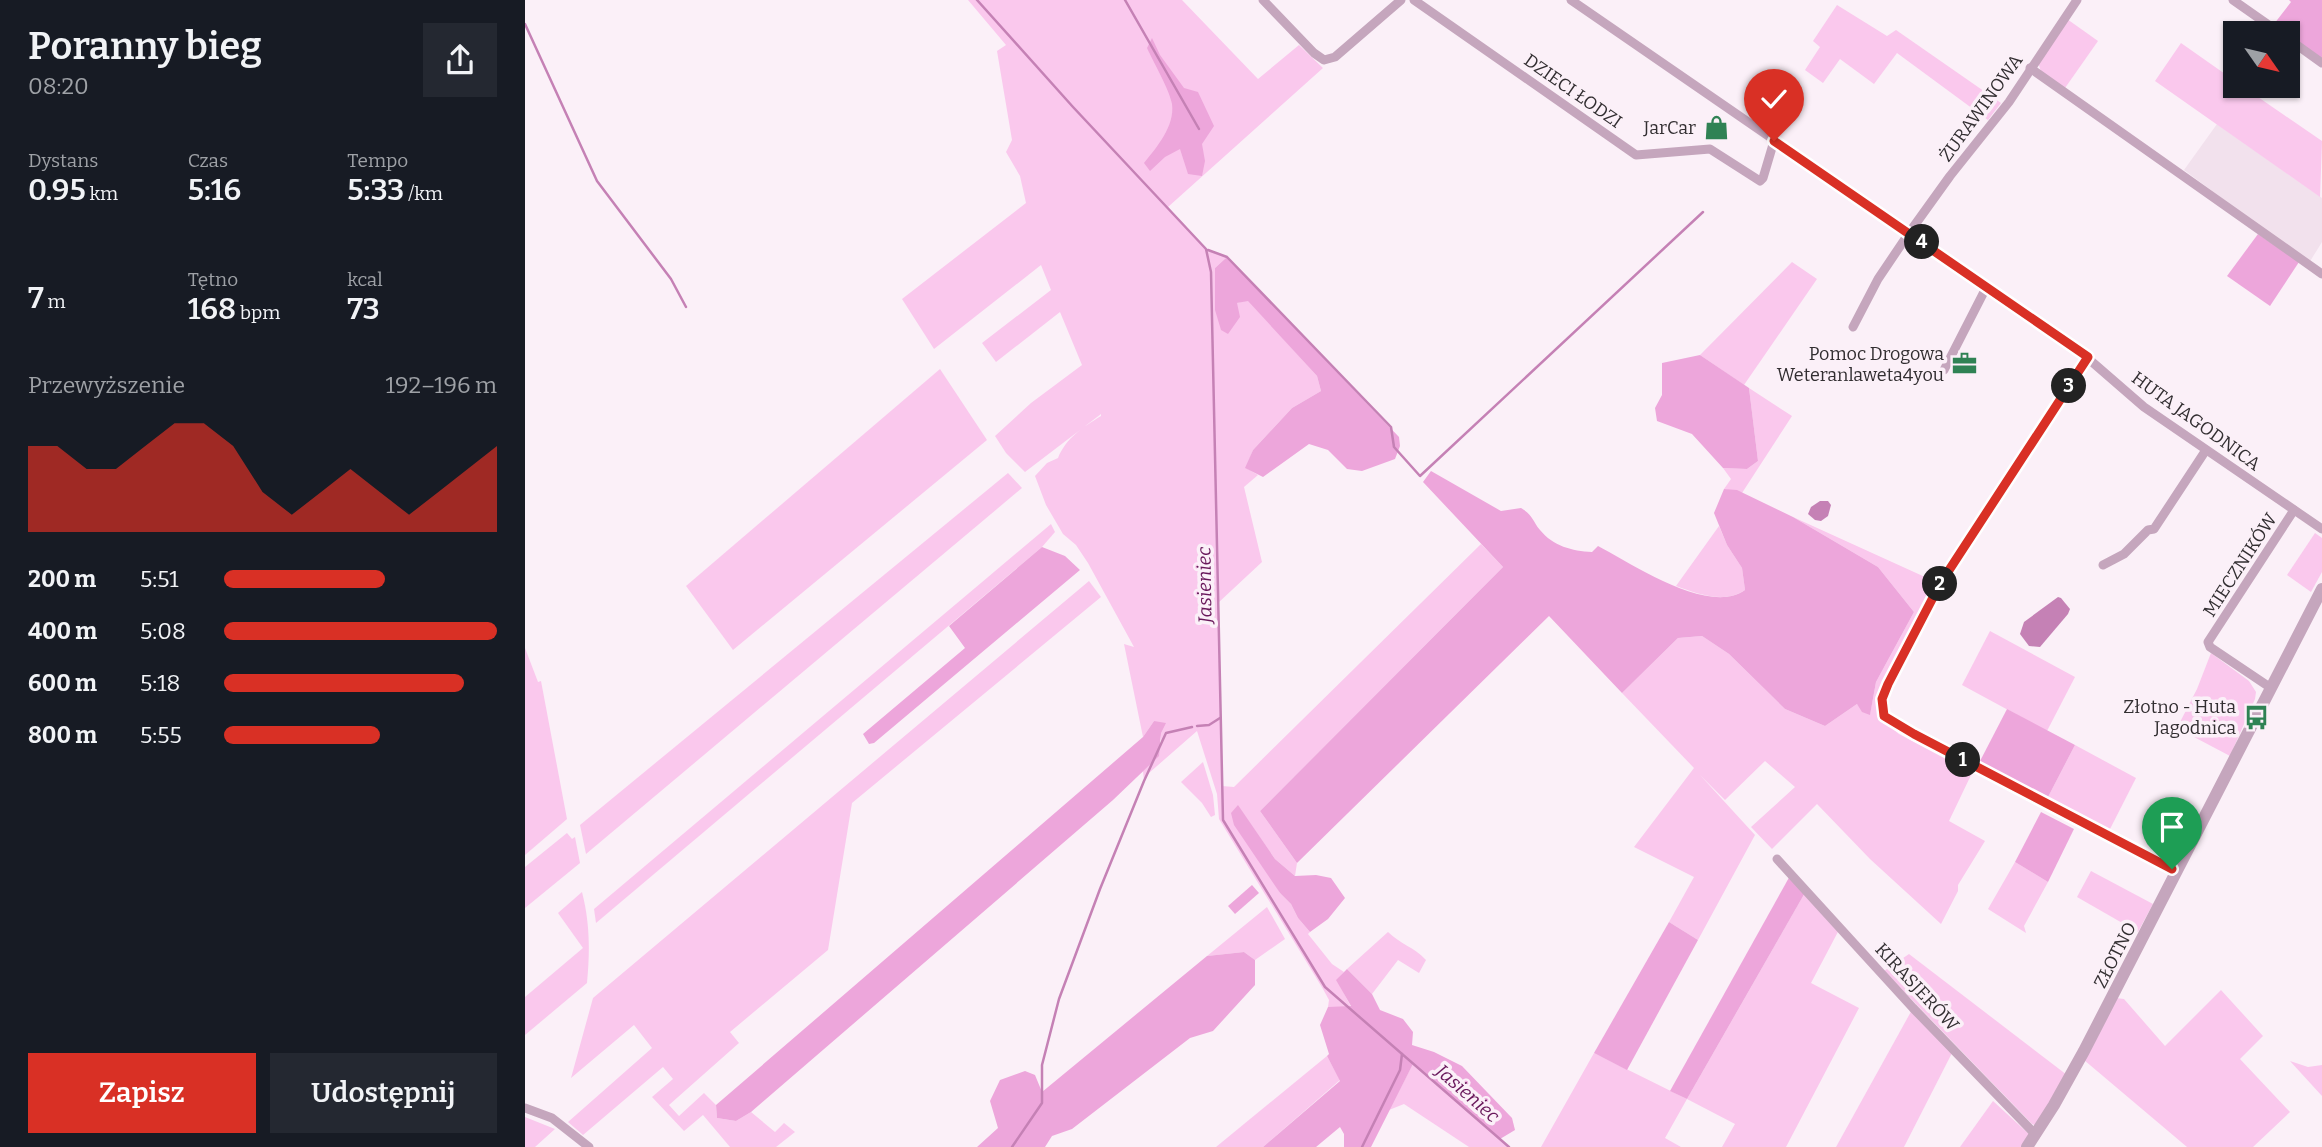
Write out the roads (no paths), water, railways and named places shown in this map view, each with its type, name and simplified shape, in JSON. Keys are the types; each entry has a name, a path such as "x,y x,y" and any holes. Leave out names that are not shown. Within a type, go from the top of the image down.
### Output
{"street":[{"path":"1263,0 1324,60 1335,57 1401,0"},
{"name":"DZIECI ŁODZI","path":"1414,0 1636,155 1710,149 1760,181 1774,141"},
{"name":"HUTA JAGODNICA","path":"1571,0 2088,357 2135,401 2322,529"},
{"name":"ŻURAWINOWA","path":"1853,327 1878,279 1909,233 2009,102 2077,0"},
{"path":"2232,0 2263,21"},
{"path":"2300,47 2322,63"},
{"path":"2030,68 2322,274"},
{"path":"1944,370 1987,286"},
{"path":"2088,357 1940,584 1888,684 1882,699 1884,716 2177,872"},
{"path":"2103,565 2124,554 2148,530 2154,529 2206,450"},
{"name":"MIECZNIKÓW","path":"2271,688 2210,647 2208,642 2294,510"},
{"name":"ZŁOTNO","path":"2027,1147 2076,1067 2322,589"},
{"name":"KIRASJERÓW","path":"1777,859 1913,1008 2036,1135"},
{"path":"525,1108 551,1118 589,1147"}],"waterway":[{"name":"Jasieniec","path":"977,0 1206,249 1211,272 1223,820 1325,987 1509,1147"},
{"path":"1125,0 1199,129"},
{"path":"525,24 597,181 671,279 686,307"},
{"path":"1208,250 1227,257 1391,427 1394,447 1420,476 1703,212"},
{"path":"1197,726 1209,725 1220,718"},
{"path":"1012,1147 1042,1103 1042,1065 1059,999 1144,781 1166,733 1192,727"},
{"path":"1362,1147 1400,1070 1402,1054"}],"place":[{"name":"JarCar","path":"1716,128"},
{"name":"Pomoc Drogowa Weteranlaweta4you","path":"1964,364"},
{"name":"Złotno - Huta Jagodnica","path":"2256,717"}]}
